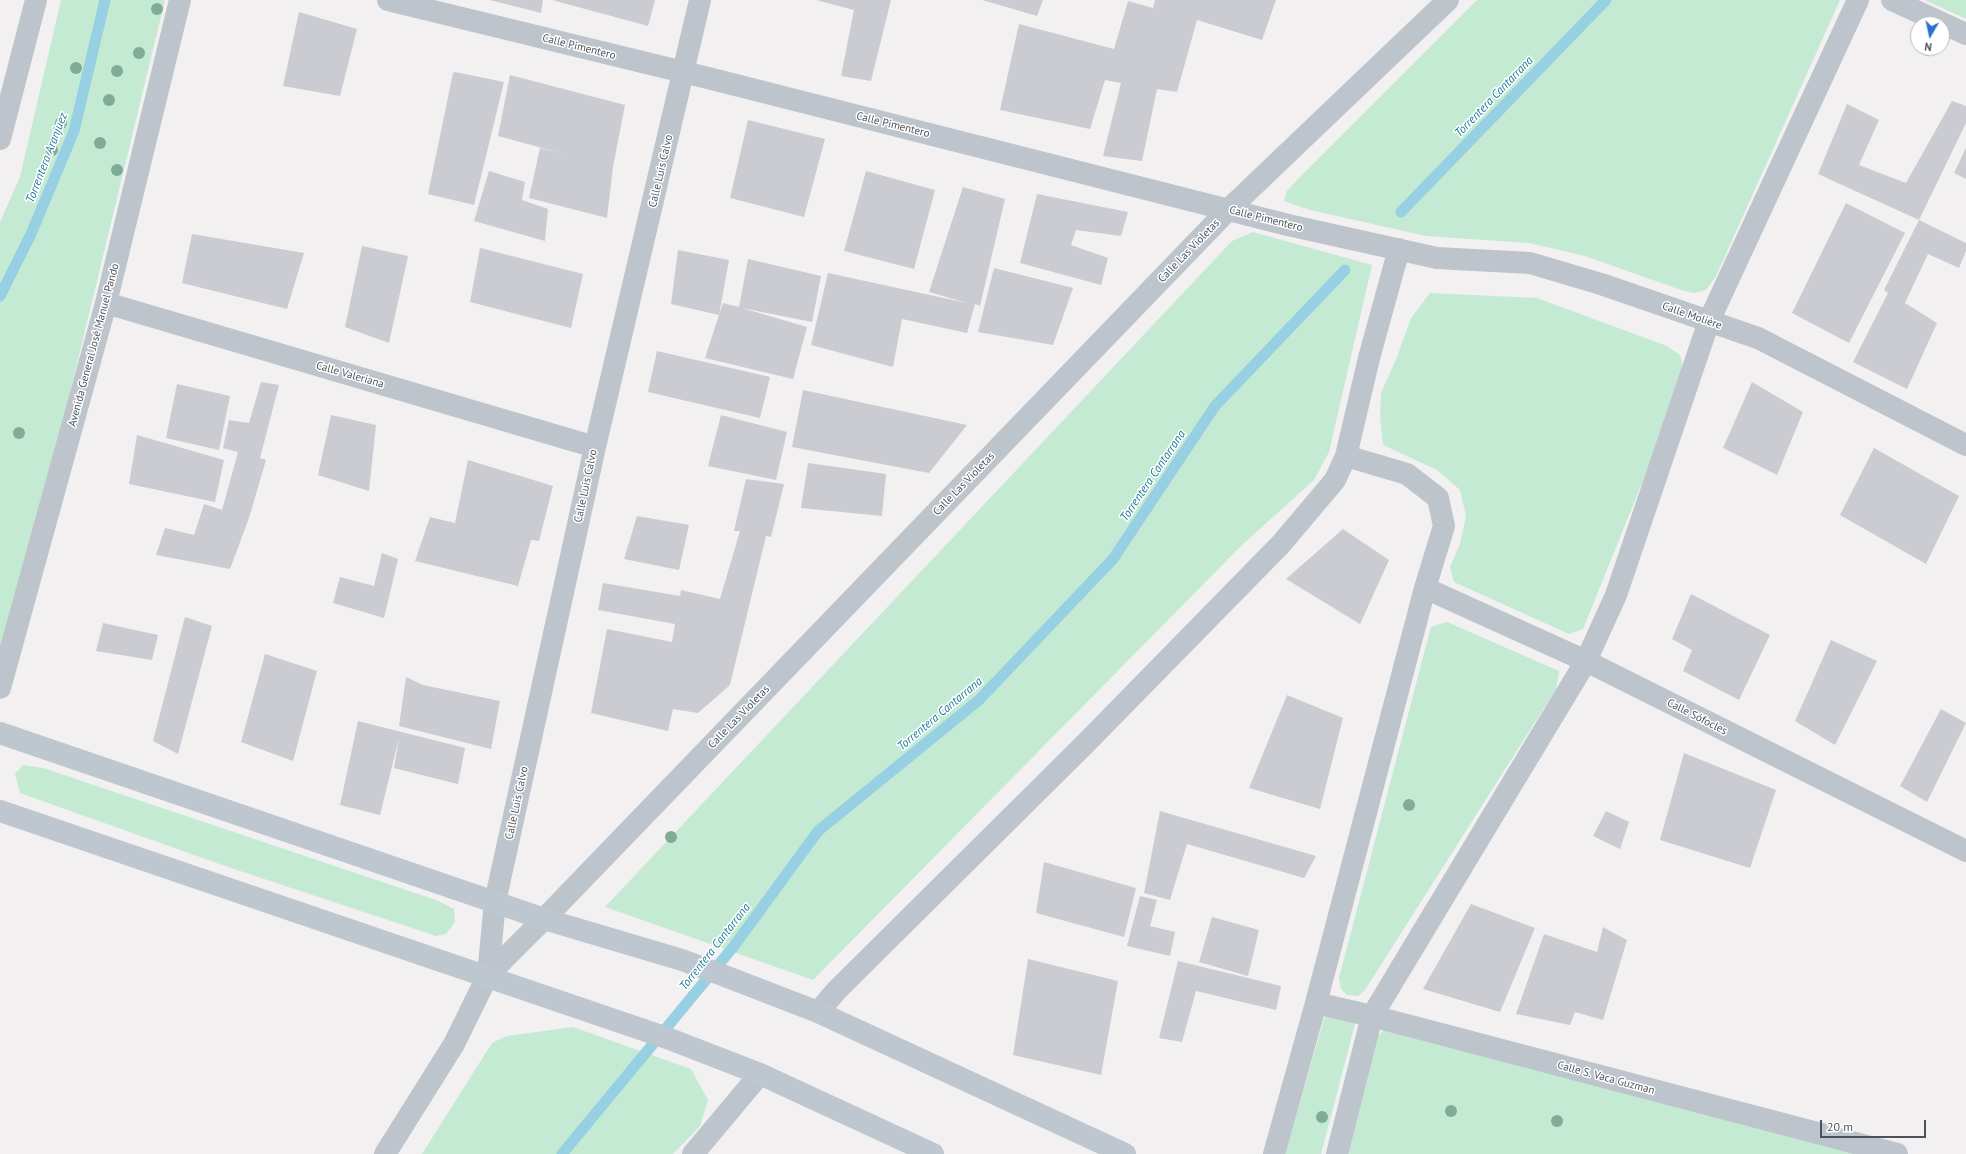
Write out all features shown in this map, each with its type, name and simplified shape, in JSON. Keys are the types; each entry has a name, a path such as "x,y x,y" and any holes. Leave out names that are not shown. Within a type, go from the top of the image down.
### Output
{"main road":[{"path":"0,733 544,919 682,960 818,1012 1125,1154"},
{"path":"0,811 488,975 668,1038 760,1074 933,1154"}],"street":[{"path":"0,139 36,0"},
{"name":"Avenida General José Manuel Pando","path":"0,688 106,303 180,0"},
{"name":"Calle Pimentero","path":"388,0 1228,210 1399,249"},
{"name":"Calle Luis Calvo","path":"488,975 495,902 595,447 700,0"},
{"name":"Calle Las Violetas","path":"488,975 544,919 1228,210 1448,0"},
{"path":"1337,1154 1372,1016 1586,661 1616,596 1709,322 1858,0"},
{"path":"1892,0 1966,34"},
{"path":"818,1012 837,990 1090,738 1281,544 1335,480 1346,456 1369,358 1399,249"},
{"name":"Calle Molière","path":"1399,249 1437,258 1530,263 1602,284 1758,338 1966,445"},
{"name":"Calle Valeriana","path":"106,303 595,447"},
{"path":"1274,1154 1316,1003 1425,588 1444,526 1438,498 1407,474 1346,456"},
{"name":"Calle Sófocles","path":"1425,588 1586,661 1966,851"},
{"path":"385,1154 454,1044 488,975"},
{"name":"Calle S. Vaca Guzman","path":"1316,1003 1372,1016 1897,1154"},
{"path":"694,1154 760,1074"}],"green space":[{"path":"61,0 165,0 28,566 0,658 0,222 20,177"},
{"path":"1477,0 1840,0 1716,276 1706,290 1694,293 1681,290 1585,256 1529,243 1426,236 1310,210 1284,201 1287,191 1300,177"},
{"path":"1925,0 1966,0 1966,19"},
{"path":"1253,232 1372,265 1329,452 1314,480 1242,545 813,980 605,907 1232,241"},
{"path":"1430,293 1537,298 1667,346 1680,355 1684,370 1682,384 1583,629 1569,634 1454,582 1450,567 1460,544 1466,516 1460,490 1437,470 1383,445 1380,416 1381,393 1397,357 1411,318"},
{"path":"1447,622 1559,671 1556,689 1365,990 1358,996 1347,995 1341,989 1339,978 1431,627"},
{"path":"23,765 43,768 436,900 454,909 455,922 446,934 436,936 225,866 20,793 15,774"},
{"path":"1330,1007 1354,1015 1355,1024 1321,1154 1285,1154 1324,1019"},
{"path":"1387,1026 1883,1154 1347,1154 1377,1037"},
{"path":"573,1027 691,1069 708,1100 700,1126 673,1154 422,1154 492,1043 507,1036"}],"building":[{"path":"490,0 543,0 541,13"},
{"path":"552,0 655,0 648,26"},
{"path":"816,0 891,0 871,81 841,76 854,10"},
{"path":"982,0 1043,0 1037,16"},
{"path":"1155,0 1276,0 1262,40 1197,20 1177,92 1157,89 1142,161 1103,156 1121,83 1105,80 1090,129 1000,110 1019,24 1114,49 1128,1 1160,10 1153,8"},
{"path":"299,12 357,29 340,96 283,86"},
{"path":"455,72 504,82 474,205 428,194 453,73"},
{"path":"510,75 625,105 613,167 607,218 529,198 540,148 561,153 498,136"},
{"path":"1952,101 1966,106 1966,123 1919,220 1818,174 1847,104 1879,120 1859,165 1906,183"},
{"path":"748,120 825,139 804,217 730,198"},
{"path":"1966,148 1966,179 1954,173"},
{"path":"489,171 525,182 522,200 548,209 545,241 474,221"},
{"path":"866,171 935,190 914,269 844,251"},
{"path":"963,187 1005,199 980,306 975,304 967,333 902,319 893,367 811,345 828,273 967,303 929,292"},
{"path":"1037,194 1128,212 1121,236 1076,230 1071,245 1108,258 1101,285 1020,263"},
{"path":"1846,203 1905,233 1849,343 1792,313"},
{"path":"1919,220 1966,243 1966,251 1959,268 1928,254 1905,303 1937,323 1907,389 1853,362 1888,293 1884,290"},
{"path":"192,234 304,253 287,309 182,283"},
{"path":"362,246 408,256 389,343 345,327"},
{"path":"480,248 583,274 571,328 470,302"},
{"path":"678,250 729,260 719,315 671,304"},
{"path":"748,259 821,276 812,322 742,308 807,327 793,379 705,358 723,303 739,307"},
{"path":"994,268 1073,288 1053,345 978,332"},
{"path":"657,351 770,377 760,418 648,392"},
{"path":"261,382 279,385 260,458 266,460 249,518 230,569 156,555 165,528 194,535 204,504 222,510 238,452 223,448 229,420 249,423"},
{"path":"1752,382 1803,412 1777,475 1723,448"},
{"path":"177,384 230,396 219,450 166,438"},
{"path":"803,390 967,425 929,473 792,447"},
{"path":"331,415 376,425 369,491 318,475"},
{"path":"721,415 787,432 776,480 708,466"},
{"path":"137,435 224,460 215,502 129,484"},
{"path":"1874,448 1959,496 1926,564 1840,515"},
{"path":"468,460 553,486 539,541 531,540 518,586 415,561 430,517 455,523"},
{"path":"808,463 886,474 882,516 801,508"},
{"path":"746,479 784,484 771,537 766,536 730,685 698,713 673,709 668,731 591,713 607,629 672,642 675,624 598,610 603,583 680,596 681,590 720,599 740,531 734,531"},
{"path":"637,516 689,525 679,570 624,559"},
{"path":"1343,529 1389,560 1360,624 1286,579"},
{"path":"382,553 398,559 384,618 333,603 340,577 374,586"},
{"path":"1691,594 1770,635 1739,700 1683,671 1692,650 1672,639"},
{"path":"185,617 212,626 178,754 153,741"},
{"path":"103,623 158,635 152,660 96,651"},
{"path":"1831,640 1877,661 1835,745 1795,721"},
{"path":"265,654 317,671 293,761 241,742"},
{"path":"406,677 423,685 500,701 491,749 399,726"},
{"path":"1287,695 1343,718 1320,809 1249,788"},
{"path":"1941,709 1966,723 1927,802 1900,786"},
{"path":"358,721 465,748 458,784 394,768 399,738 380,815 340,805"},
{"path":"1684,753 1776,790 1750,868 1660,840"},
{"path":"1160,811 1316,856 1304,878 1187,844 1170,900 1144,893"},
{"path":"1606,811 1629,822 1620,849 1593,836"},
{"path":"1044,862 1136,888 1124,937 1036,913"},
{"path":"1140,896 1157,900 1150,926 1175,932 1170,956 1127,946"},
{"path":"1471,904 1535,928 1500,1012 1423,989"},
{"path":"1212,917 1259,930 1248,976 1199,962"},
{"path":"1603,927 1627,940 1603,1020 1575,1012 1570,1025 1516,1014 1544,934 1597,952"},
{"path":"1028,959 1118,981 1101,1075 1013,1055"},
{"path":"1178,961 1281,986 1276,1010 1196,991 1182,1042 1159,1038"}],"waterway":[{"name":"Torrentera Aranjuez","path":"0,296 31,234 74,131 105,0"},
{"name":"Torrentera Cantarrana","path":"1401,212 1606,0"},
{"name":"Torrentera Cantarrana","path":"562,1154 734,946 818,831 979,700 1113,559 1215,406 1345,270"}]}
